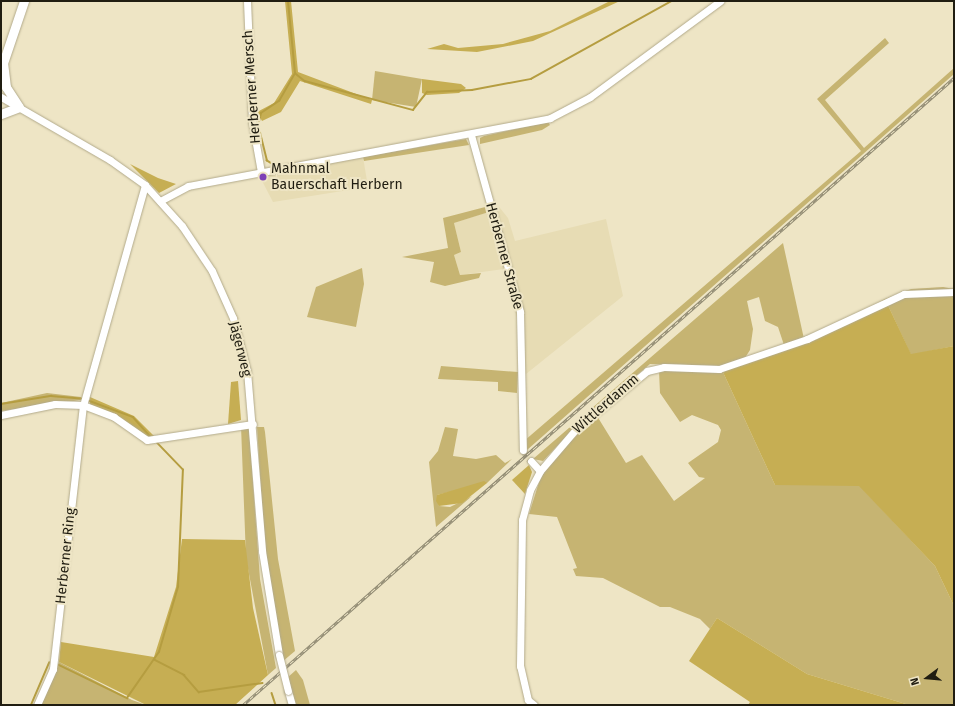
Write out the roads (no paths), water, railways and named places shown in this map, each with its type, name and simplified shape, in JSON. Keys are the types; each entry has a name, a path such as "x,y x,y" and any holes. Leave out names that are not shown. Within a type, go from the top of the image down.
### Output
{"main road":[{"path":"1,114 19,107 6,87 2,65 24,1"}],"street":[{"name":"Herberner Mersch","path":"247,1 252,122 261,172"},
{"path":"160,201 188,186 471,135 550,118 567,110 720,1"},
{"name":"Jägerweg","path":"1,97 110,160 145,185 198,248 224,296 242,346 253,424 262,551 279,655 292,705"},
{"name":"Herberner Straße","path":"471,135 520,312 523,450"},
{"name":"Herberner Ring","path":"37,705 53,669 83,405 145,185"},
{"name":"Wittlerdamm","path":"534,705 526,702 520,666 522,534 525,506 540,472 576,429 647,370 664,367 719,369 807,339 904,294 954,292"},
{"path":"1,415 55,404 83,405 114,417 147,440 253,424"},
{"path":"531,461 540,472"}],"waterway":[{"path":"272,164 267,161 258,126 261,113 279,101 295,73 288,1"},
{"path":"295,73 305,81 413,110 427,92 472,90 531,79 672,1"},
{"path":"1,404 51,396 83,399"},
{"path":"87,400 133,417 151,437"},
{"path":"59,665 127,698 159,652 178,587 183,470 156,442"},
{"path":"155,660 184,675 199,692 262,683"},
{"path":"31,705 49,663"},
{"path":"272,693 276,705"}],"tunnel":[{"path":"523,450 531,461"}],"railway":[{"path":"243,705 954,78"}],"place":[{"name":"Mahnmal Bauerschaft Herbern","path":"263,177"}]}
